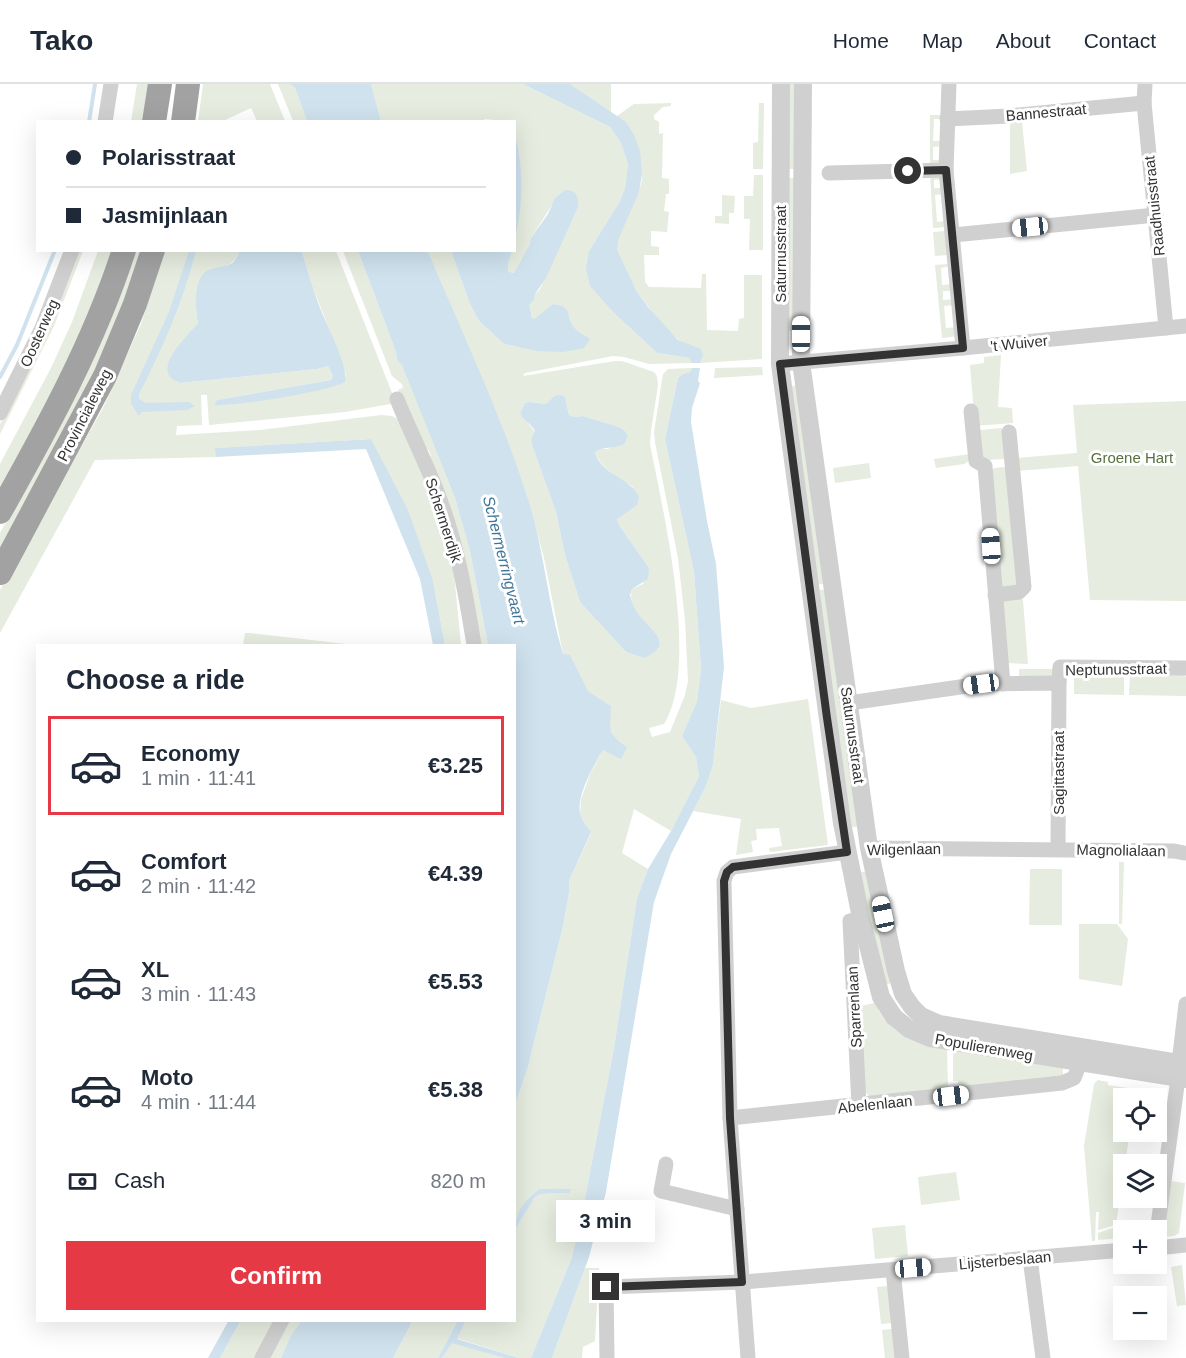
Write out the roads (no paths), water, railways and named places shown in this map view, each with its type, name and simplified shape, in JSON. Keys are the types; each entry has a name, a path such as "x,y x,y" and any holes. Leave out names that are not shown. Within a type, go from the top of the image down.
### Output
{"highway":[{"path":"154,120 160,84"},
{"path":"183,120 188,84"},
{"name":"Provincialeweg","path":"0,512 47,427 86,348 123,252"},
{"name":"Provincialeweg","path":"0,573 105,376 135,304 152,252"}],"street":[{"path":"105,120 111,84"},
{"name":"Saturnusstraat","path":"781,84 780,364 847,852"},
{"name":"Saturnusstraat","path":"803,84 801,362 868,848"},
{"path":"949,84 946,170 963,348"},
{"name":"Raadhuisstraat","path":"1145,84 1144,103 1166,328"},
{"name":"Bannestraat","path":"947,119 1009,116 1144,103"},
{"path":"829,173 946,170"},
{"path":"953,235 1156,215"},
{"name":"Oosterweg","path":"0,413 42,328 71,252"},
{"name":"'t Wuiver","path":"780,364 1186,326"},
{"name":"Schermerdijk","path":"397,399 445,515 462,579 474,644"},
{"path":"971,411 976,461 985,466 1004,684"},
{"path":"995,595 1019,592 1024,587 1009,432"},
{"name":"Neptunusstraat","path":"849,703 981,684 1059,690 1060,667 1186,668"},
{"name":"Sagittastraat","path":"1058,849 1059,690"},
{"name":"Wilgenlaan","path":"730,1118 724,881 727,872 733,867 868,848 1058,849"},
{"name":"Populierenweg","path":"868,848 899,984 907,1001 921,1016 952,1027 1182,1071"},
{"name":"Magnolialaan","path":"1058,849 1174,851 1185,854"},
{"name":"Populierenweg","path":"847,852 881,997 902,1025 930,1038 1080,1063 1182,1071"},
{"name":"Sparrenlaan","path":"859,1106 850,921 861,918"},
{"path":"1159,1220 1182,1071 1186,1004"},
{"name":"Abelenlaan","path":"730,1118 1062,1083 1074,1078 1080,1063"},
{"path":"730,1118 748,1358"},
{"path":"666,1164 661,1191 737,1209"},
{"path":"1167,1247 1186,1245"},
{"name":"Lijsterbeslaan","path":"607,1358 606,1287 742,1282 1113,1251"},
{"path":"1030,1258 1043,1358"},
{"path":"893,1270 902,1358"},
{"path":"262,1358 281,1322"}],"water":[{"path":"290,84 371,84 381,120 307,120 295,88"},
{"path":"523,84 570,84 626,122 640,151 642,174 639,192 618,240 617,250 636,290 648,307 678,340 701,349 703,356 700,363 692,363 689,358 657,353 614,313 590,286 586,269 589,251 620,201 625,188 628,164 621,143 610,127"},
{"path":"516,139 520,159 521,185 516,232"},
{"path":"563,191 574,192 577,196 578,207 546,278 529,305 531,317 534,319 553,304 560,305 566,310 574,327 590,339 584,348 563,352 537,351 504,344 479,321 470,304 451,252 512,252 508,266 509,272 514,273 531,238 548,214 555,198"},
{"path":"189,252 196,252 179,306 139,394 139,399 146,403 189,402 195,406 187,410 141,412 138,415 131,403 131,395 169,312"},
{"path":"239,252 302,252 320,308 340,355 345,382 321,390 281,398 214,405 217,400 331,380 333,376 328,366 180,383 171,378 167,371 173,354 198,323 196,294 200,279 209,270 231,264"},
{"name":"Schermerringvaart","path":"358,252 428,252 492,401 526,493 563,654 570,655 588,691 611,706 612,734 627,747 621,759 603,750 590,773 580,801 581,816 591,832 569,881 563,926 528,1067 516,1102 516,644 488,644 470,551 455,498 402,365 397,360"},
{"path":"692,368 700,368 698,381 700,383 692,408 691,422 716,564 724,667 713,765 706,786 671,854 654,902 606,1192 589,1257 552,1358 531,1358 572,1257 614,1048 637,898 648,869 671,831 699,776 696,757 682,736 697,701 701,669 694,572 665,439 678,378 690,372"},
{"path":"554,396 565,397 569,415 583,416 619,427 628,436 624,444 595,452 602,465 635,490 639,497 637,505 617,519 649,568 648,579 632,589 630,595 637,611 659,638 658,648 644,658 626,652 580,602 565,555 556,512 532,445 531,439 535,431 520,413 525,403 546,404"},
{"path":"371,439 408,510 433,581 445,644 433,644 420,579 366,449 216,457 215,448"},
{"path":"539,1189 571,1189 570,1193 541,1194 535,1197 516,1228 516,1218 530,1197"},
{"path":"228,1322 240,1322 220,1358 208,1358"},
{"path":"301,1322 412,1322 393,1358 281,1358 290,1337"},
{"path":"457,1322 465,1322 457,1339 519,1358 504,1358 452,1343 442,1358 438,1358"}],"waterway":[{"path":"89,120 95,84"},
{"path":"0,377 17,345 54,252"}],"park label":[{"name":"Groene Hart","path":"1132,457"}]}
